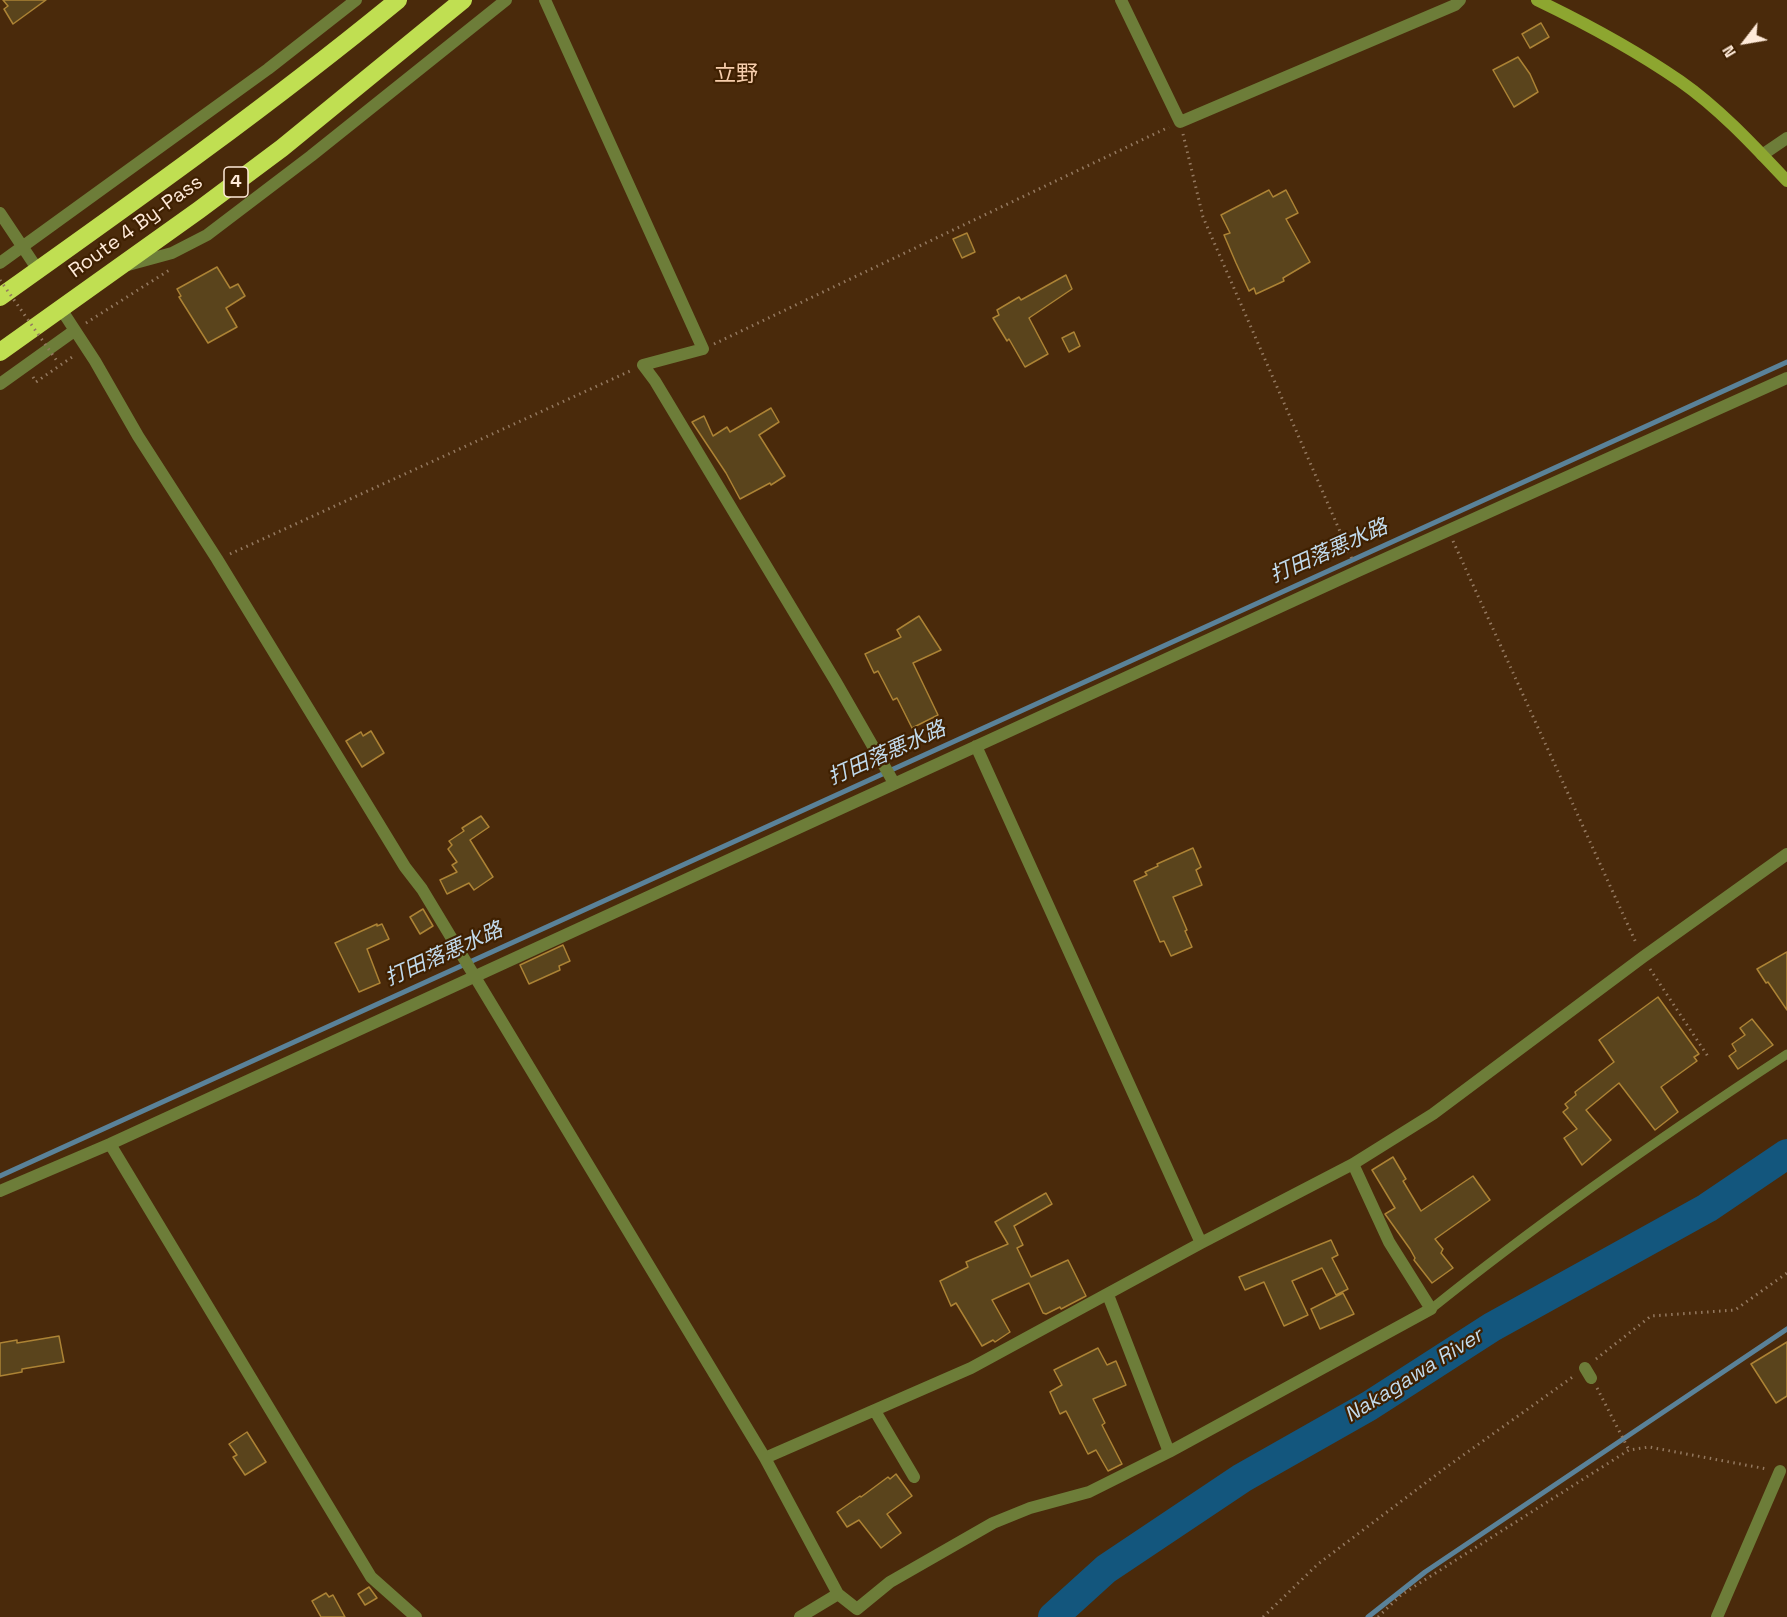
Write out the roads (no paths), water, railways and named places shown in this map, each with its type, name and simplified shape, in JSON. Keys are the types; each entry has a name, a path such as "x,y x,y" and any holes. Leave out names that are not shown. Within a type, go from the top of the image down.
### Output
{"highway":[{"name":"Route 4 By-Pass","path":"0,297 248,118 331,55 398,0"},
{"name":"Route 4 By-Pass","path":"0,352 282,148 463,0"}],"main road":[{"path":"1538,0 1594,27 1682,82 1735,127 1787,182"}],"street":[{"path":"0,263 268,69 356,0"},
{"path":"116,269 172,253 207,235 311,156 506,0"},
{"path":"545,0 703,349 643,365 655,381 824,662 894,783"},
{"path":"1121,0 1180,122 1444,9 1460,0"},
{"path":"1762,154 1787,138"},
{"path":"0,213 38,270"},
{"path":"60,309 95,360 138,436 217,559 405,867 422,889 765,1458 838,1594 857,1609 890,1582 993,1523 1030,1508 1089,1492 1169,1452 1431,1309 1389,1242 1353,1164"},
{"path":"0,384 74,331"},
{"path":"0,1191 110,1144 1358,571 1787,378"},
{"path":"976,746 1201,1243"},
{"path":"765,1458 972,1368 1201,1243 1353,1164 1433,1113 1643,957 1787,854"},
{"path":"110,1144 371,1577 416,1617"},
{"path":"1108,1295 1169,1452"},
{"path":"875,1411 914,1477"},
{"path":"1717,1617 1780,1471"},
{"path":"801,1617 838,1594"}],"lane":[{"path":"1431,1309 1494,1258 1660,1137 1787,1054"}],"waterway":[{"name":"打田落悪水路","path":"0,1176 1787,362"},
{"name":"Nakagawa River","path":"1053,1617 1106,1569 1242,1478 1369,1406 1492,1327 1707,1208 1787,1154"},
{"path":"1368,1617 1425,1572 1787,1329"}],"district":[{"name":"立野","path":"736,75"}]}
